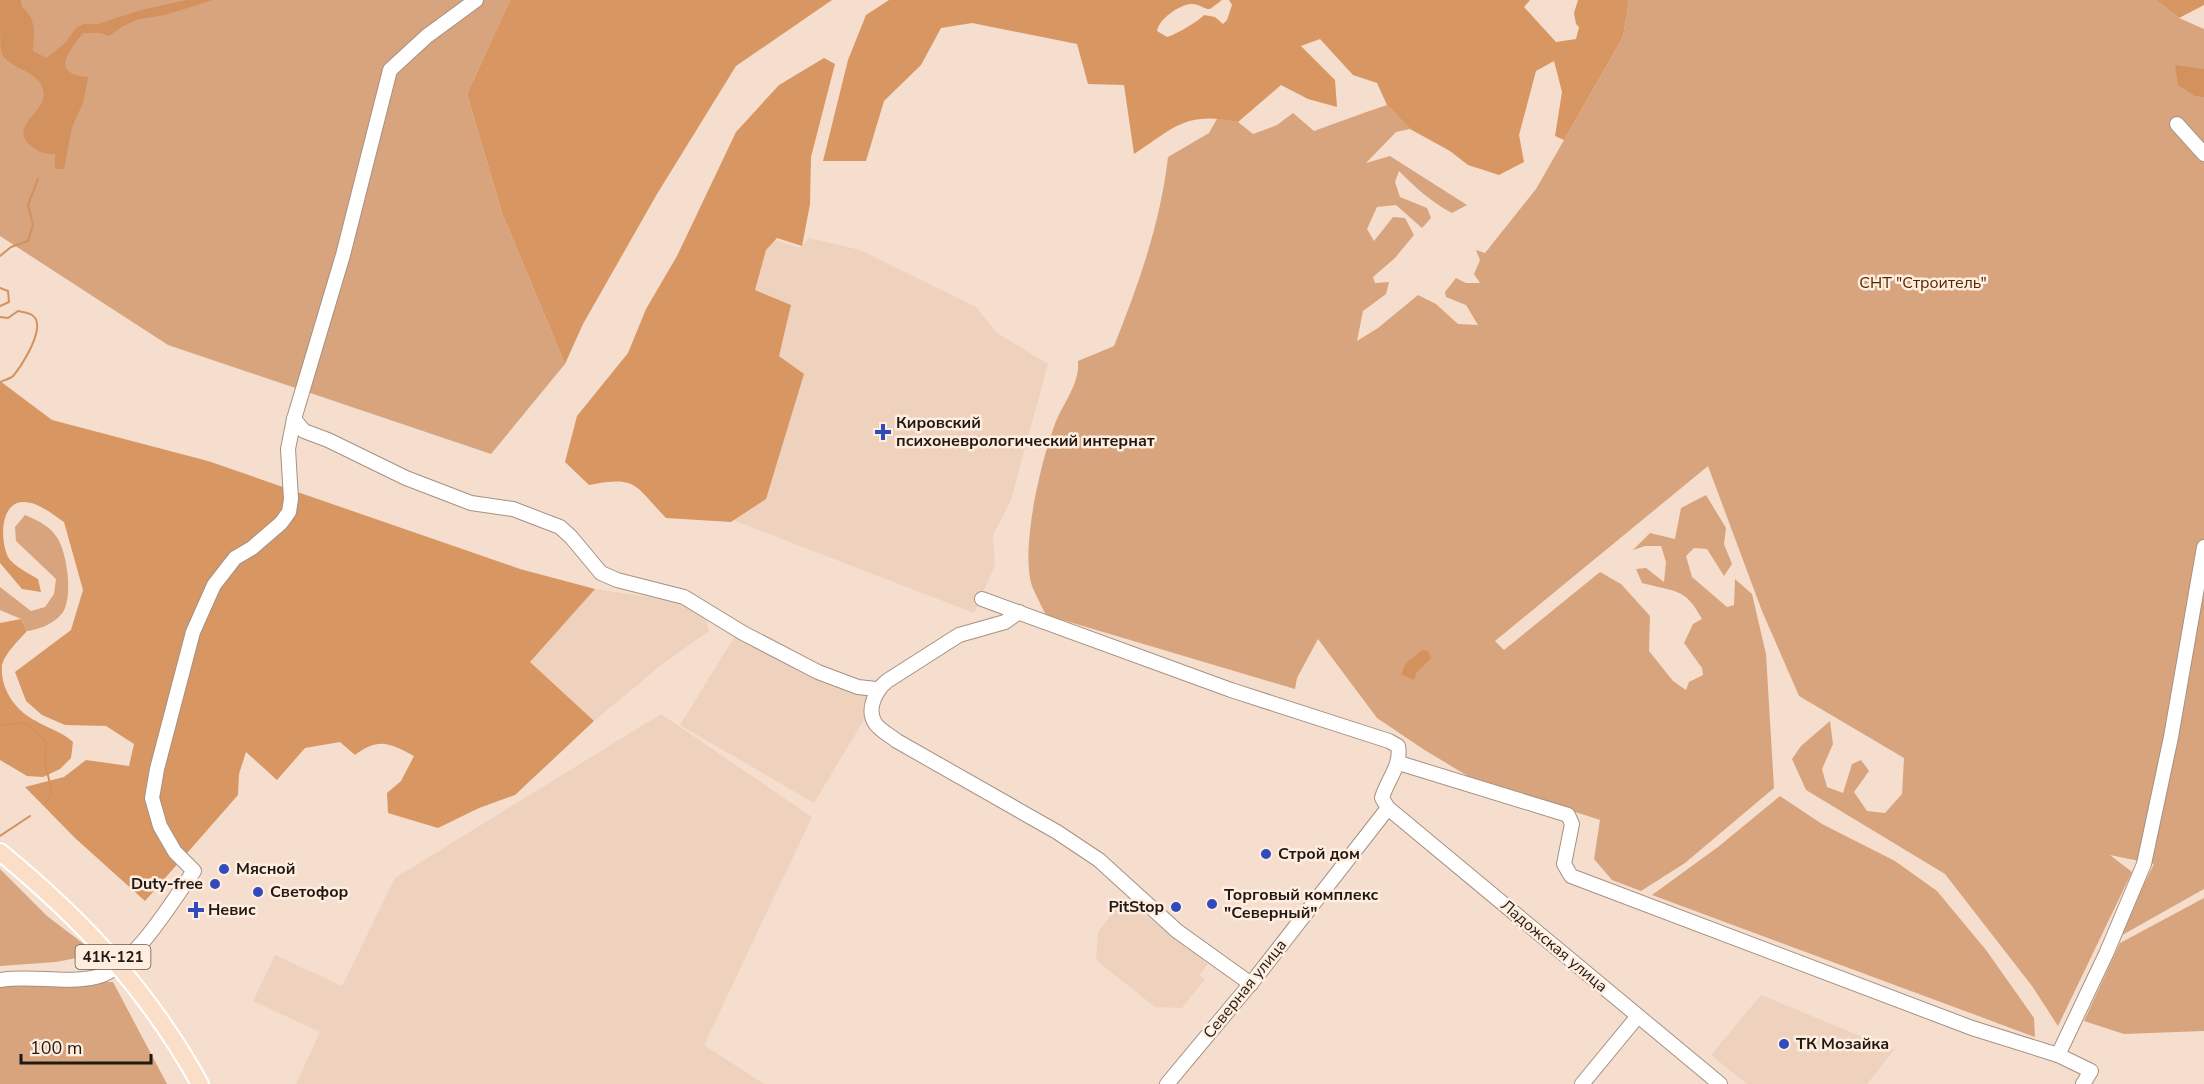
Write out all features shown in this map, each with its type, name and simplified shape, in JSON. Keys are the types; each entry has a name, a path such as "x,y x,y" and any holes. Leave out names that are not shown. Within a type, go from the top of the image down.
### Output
{"main road":[{"name":"41К-121","path":"0,852 75,917 121,966 160,1017 200,1084"}],"street":[{"path":"0,980 20,977 98,977 121,966 194,871 175,852 160,826 152,798 157,769 193,632 214,585 235,558 252,548 281,523 288,512 291,499 288,449 294,419 343,255 390,70 427,36 476,0"},
{"path":"2177,124 2204,154"},
{"path":"294,419 304,431 328,440 406,478 471,503 513,509 560,527 601,573 617,580 684,597 743,633 818,672 858,687 876,689 959,635 1005,622 1019,612"},
{"path":"2058,1055 2106,954 2144,864 2171,737 2204,547"},
{"path":"982,599 1231,690 1389,741 1398,746 1399,763 1382,798 1388,808"},
{"path":"876,689 872,712 875,724 897,741 1057,832 1099,861 1177,931 1251,984"},
{"path":"1399,763 1568,816 1572,824 1564,864 1571,876 1972,1028 2058,1055 2091,1071 2083,1084"},
{"name":"Северная улица","path":"1167,1084 1251,984 1388,808"},
{"name":"Ладожская улица","path":"1388,808 1720,1084"},
{"path":"1582,1084 1638,1016"}],"shaded area":[{"path":"0,0 21,0 22,7 32,22 33,51 46,58 64,44 77,27 84,24 98,24 141,10 187,0 213,0 165,15 139,19 109,36 101,33 83,33 68,54 65,65 67,70 73,74 88,77 83,103 72,127 64,169 55,169 55,154 39,151 24,138 26,125 43,98 43,90 35,77 10,62 1,51"},
{"path":"510,0 832,0 736,66 657,194 583,324 565,364 502,213 467,94"},
{"path":"889,0 1222,0 1210,9 1194,4 1175,10 1165,17 1157,31 1167,37 1187,28 1204,15 1215,17 1223,24 1227,20 1232,5 1229,0 1530,0 1524,7 1556,42 1576,39 1579,27 1576,24 1574,13 1578,0 1629,0 1623,37 1564,140 1555,136 1562,92 1554,61 1536,71 1519,135 1524,162 1499,175 1468,165 1450,151 1410,129 1387,105 1377,83 1353,75 1320,39 1301,46 1335,80 1337,107 1308,99 1281,85 1238,122 1220,119 1193,120 1171,129 1134,154 1124,85 1088,84 1077,44 972,23 941,28 921,65 884,101 866,161 823,161 848,60 866,15"},
{"path":"2156,0 2204,0 2204,5 2179,18"},
{"path":"824,58 835,64 811,157 810,204 802,246 777,238 766,250 755,290 791,305 779,356 804,374 766,499 731,522 666,518 634,485 605,482 589,485 565,462 577,416 628,353 646,309 677,256 736,132 779,85"},
{"path":"2175,65 2204,69 2204,97 2195,96 2178,85"},
{"name":"Кировский психоневрологический интернат","path":"762,236 800,248 809,238 860,250 976,307 997,333 1048,364 1011,500 993,535 995,565 974,613 712,512 778,300 746,286"},
{"path":"0,381 52,420 208,461 520,569 595,589 530,662 594,721 515,795 479,808 438,828 388,813 387,793 401,781 414,756 391,745 377,744 355,755 340,742 305,748 277,780 246,752 239,774 238,795 145,901 75,838 25,787 64,777 86,760 129,766 134,744 106,726 65,725 42,715 26,701 15,672 71,630 83,590 64,522 28,502 15,504 9,509 3,533 5,550 10,560 38,579 41,592 22,589 0,563"},
{"path":"595,589 702,605 709,631 665,662 594,721 529,663"},
{"path":"21,619 27,631 9,651 2,665 7,691 22,712 73,742 71,758 60,769 43,777 27,776 0,760 0,623"},
{"path":"740,628 876,700 814,803 680,725"},
{"path":"1422,650 1428,651 1431,658 1416,673 1414,680 1401,674 1406,663"},
{"path":"661,714 812,817 704,1045 764,1084 296,1084 320,1032 253,1001 275,955 342,986 395,878"},
{"path":"1124,899 1208,964 1199,975 1205,979 1182,1008 1155,1007 1096,960 1098,932"},
{"path":"1761,995 1894,1050 1867,1084 1747,1084 1711,1055"}],"green space":[{"path":"0,0 510,0 467,94 502,213 565,364 491,454 168,345 0,236"},
{"name":"СНТ \"Строитель\"","path":"1629,0 2156,0 2179,18 2204,29 2204,889 2117,938 2154,864 2110,855 2132,872 2058,1026 2032,986 1945,874 1806,790 1792,759 1801,746 1830,721 1833,744 1822,769 1827,787 1843,793 1852,764 1861,760 1869,771 1854,792 1867,811 1885,813 1902,794 1904,758 1799,696 1762,611 1708,466 1495,641 1504,650 1600,572 1621,584 1650,616 1649,651 1673,681 1686,690 1689,682 1703,675 1702,668 1684,643 1693,624 1702,619 1690,601 1678,592 1642,583 1636,569 1646,568 1664,582 1666,562 1661,546 1645,546 1633,550 1650,533 1675,539 1681,508 1706,495 1726,528 1724,544 1732,564 1724,576 1707,549 1694,548 1686,556 1692,577 1727,607 1734,605 1735,579 1752,594 1766,654 1774,788 1685,863 1641,891 1612,880 1594,859 1600,820 1471,778 1423,749 1377,718 1318,639 1297,678 1295,689 1046,615 1032,586 1029,570 1030,528 1038,482 1050,440 1058,416 1074,386 1078,361 1114,346 1154,230 1168,157 1209,133 1218,117 1238,122 1253,134 1277,125 1293,113 1314,131 1387,105 1410,129 1396,132 1366,163 1390,156 1467,205 1452,213 1424,194 1399,171 1395,182 1400,197 1427,208 1431,218 1422,228 1396,205 1377,207 1367,229 1374,241 1393,217 1405,218 1414,235 1395,258 1373,277 1375,283 1389,282 1386,294 1363,311 1357,341 1378,328 1418,295 1436,304 1458,324 1478,325 1466,305 1446,297 1445,292 1456,278 1466,283 1480,283 1474,274 1480,260 1476,250 1485,253 1536,189 1623,37"},
{"path":"25,515 44,524 58,539 64,554 68,583 67,601 59,617 38,629 27,631 21,619 0,610 0,587 31,611 45,607 54,594 56,579 16,541 15,527"},
{"path":"1780,796 1822,824 1895,861 1937,891 1986,950 2034,1018 2035,1037 1652,895 1718,847"},
{"path":"0,869 47,916 97,954 56,962 0,966"},
{"path":"2204,898 2204,1031 2124,1034 2084,1021 2120,943"},
{"path":"18,982 113,982 167,1084 0,1084 0,985"}],"waterway":[{"path":"0,256 11,247 28,241 33,225 28,205 38,179"},
{"path":"0,288 8,291 9,302 0,306"},
{"path":"0,317 8,318 18,311 27,313 36,320 37,327 32,346 22,364 13,376 0,382"},
{"path":"0,725 26,723 46,742 45,763 52,792 45,804"},
{"path":"0,836 30,816"}],"place":[{"name":"Кировский психоневрологический интернат","path":"883,432"},
{"name":"Строй дом","path":"1266,854"},
{"name":"Мясной","path":"224,869"},
{"name":"Duty-free","path":"215,884"},
{"name":"Светофор","path":"258,892"},
{"name":"Торговый комплекс \"Северный\"","path":"1212,904"},
{"name":"PitStop","path":"1176,907"},
{"name":"Невис","path":"196,910"},
{"name":"ТК Мозайка","path":"1784,1044"}]}
